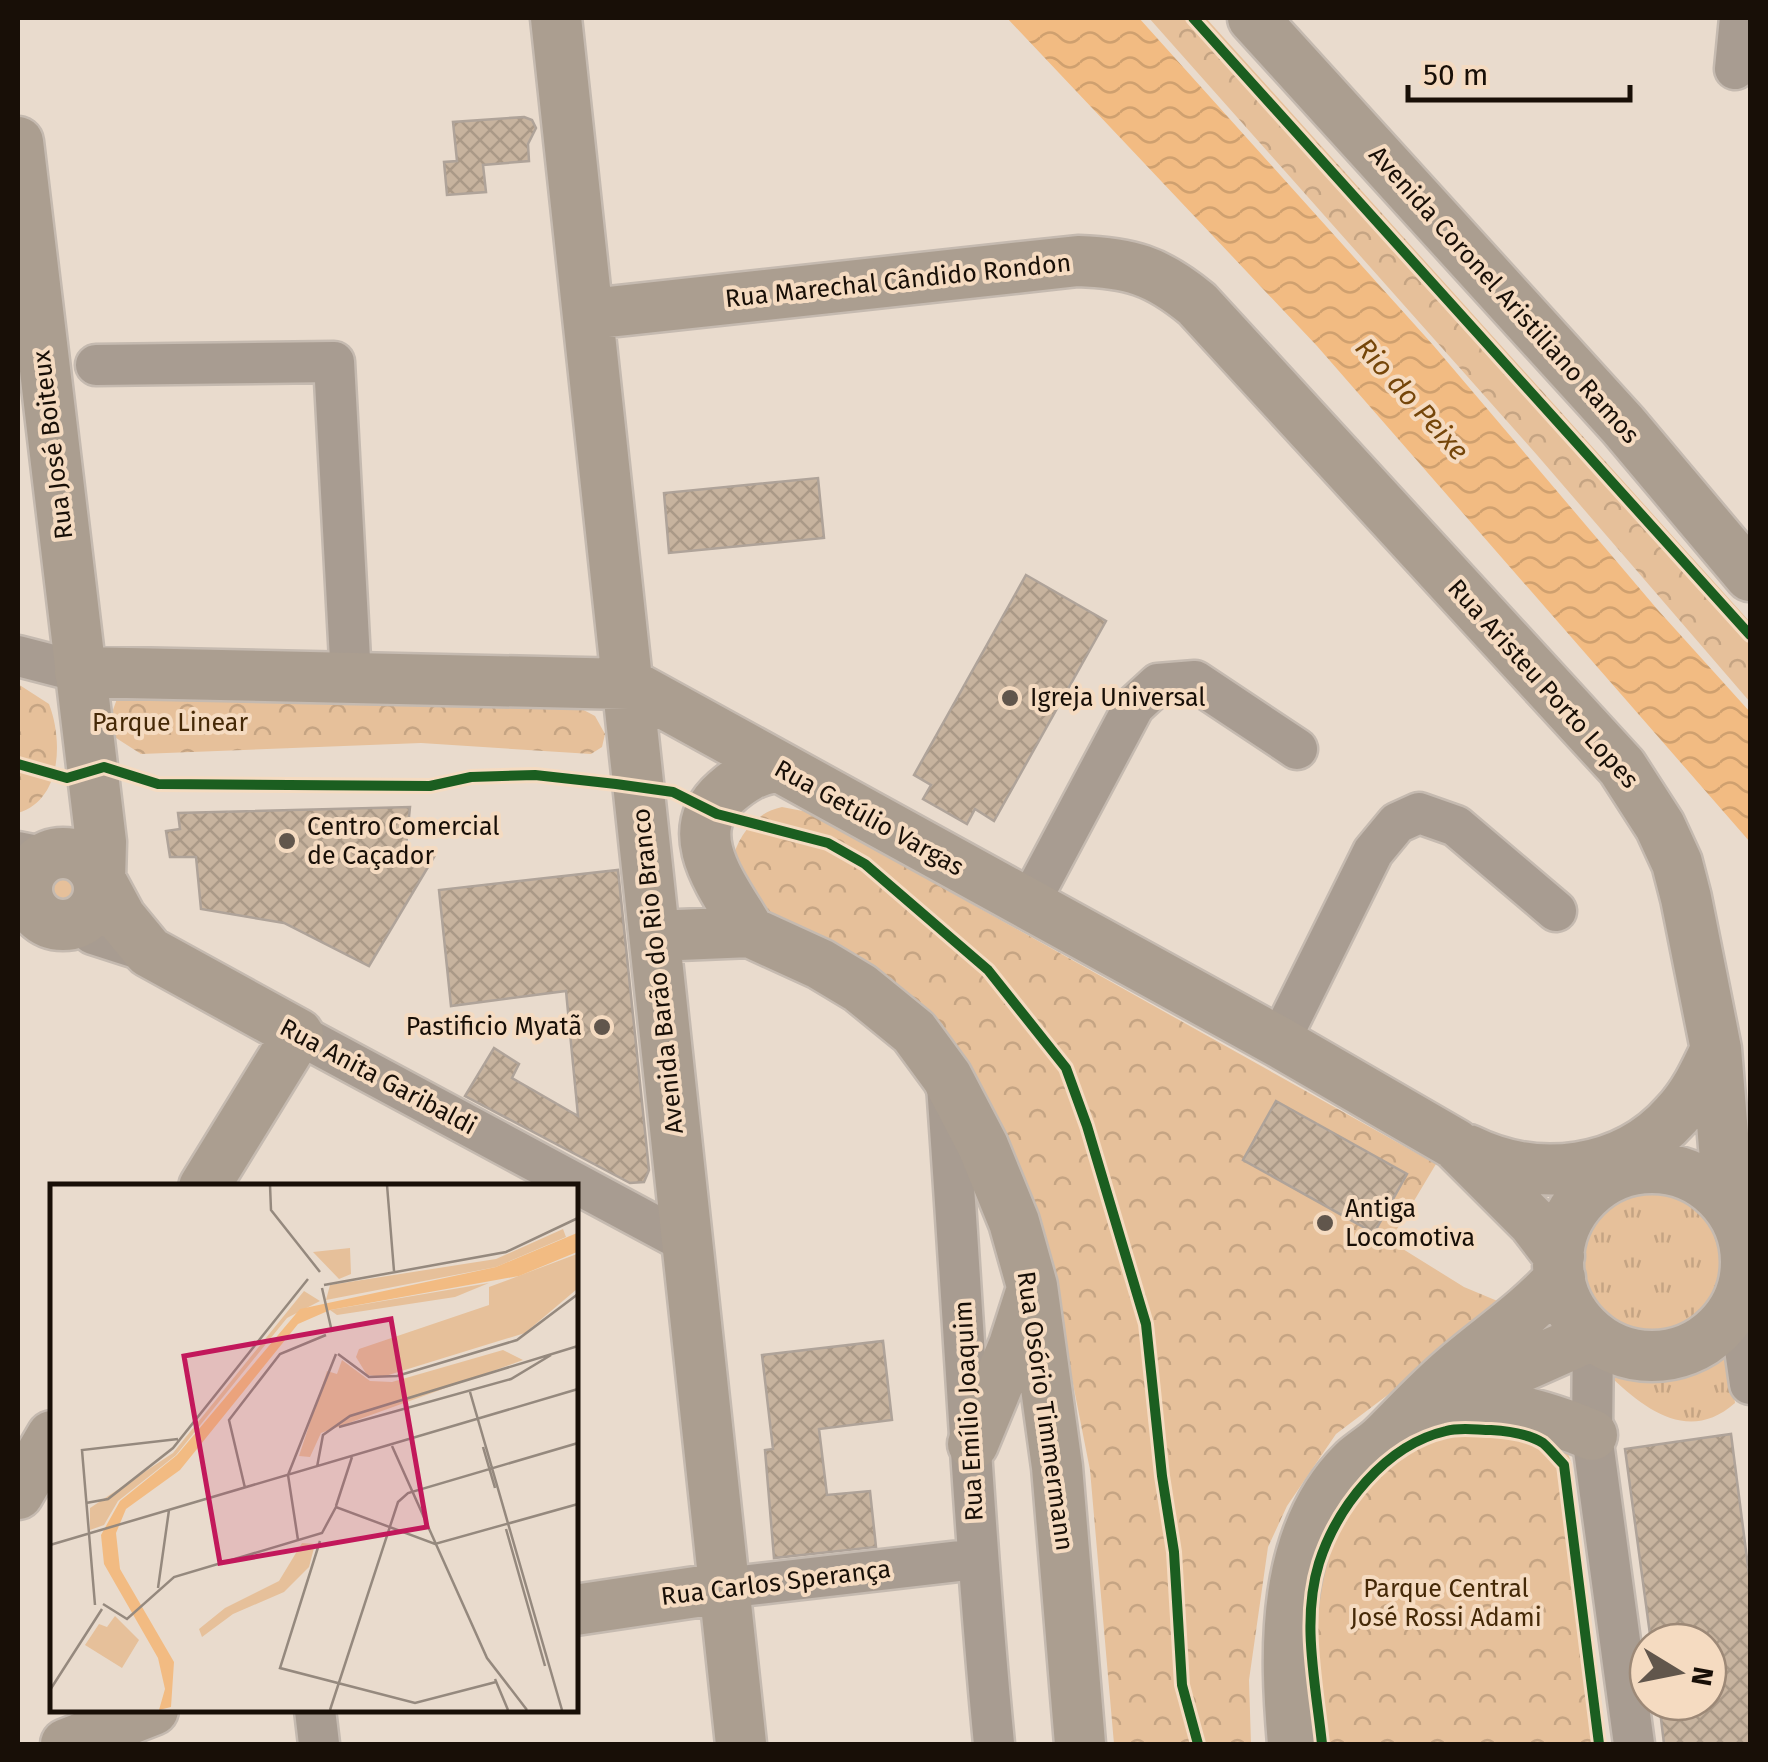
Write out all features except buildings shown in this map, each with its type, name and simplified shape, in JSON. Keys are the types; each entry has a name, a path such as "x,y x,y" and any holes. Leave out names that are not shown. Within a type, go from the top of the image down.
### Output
{"main road":[{"name":"Avenida Barão do Rio Branco","path":"556,18 741,1744"},
{"name":"Avenida Coronel Aristiliano Ramos","path":"1252,18 1623,424 1750,576"},
{"name":"Rua José Boiteux","path":"18,142 102,842 100,880"},
{"name":"Rua Marechal Cândido Rondon","path":"590,314 1078,262 1118,263 1148,271 1172,283 1196,304"},
{"name":"Rua Aristeu Porto Lopes","path":"1196,304 1622,767 1642,794 1677,863 1716,1048 1730,1208"},
{"name":"Rua Getúlio Vargas","path":"80,672 629,684 1279,1042 1455,1144 1533,1222 1559,1267"},
{"name":"Rua José Boiteux","path":"31,871 78,789 90,749"},
{"path":"750,932 708,858 704,821 716,800 734,784 751,772 775,767"},
{"path":"31,871 43,919 67,925 78,922 95,905 100,880"},
{"name":"Rua Anita Garibaldi","path":"100,880 121,918 149,952 298,1034"},
{"name":"Rua Osório Timmermann","path":"655,936 750,932 820,964 860,988 914,1032 946,1077 983,1146 1014,1222 1032,1286 1057,1466 1080,1744"},
{"path":"206,1184 298,1034"},
{"path":"1455,1144 1490,1161 1530,1170 1570,1170 1608,1160 1644,1143 1675,1117 1699,1085 1716,1048"},
{"path":"1382,1441 1434,1387 1541,1300 1559,1267 1564,1230 1576,1208 1593,1189 1615,1176 1653,1168 1690,1176 1712,1189 1730,1208 1741,1231 1745,1271 1726,1321 1708,1338 1686,1350 1662,1356 1637,1355 1592,1335 1578,1319 1559,1267"},
{"path":"972,1444 1014,1345 1032,1286"},
{"path":"1293,1744 1289,1651 1292,1600 1301,1554 1327,1500 1353,1462 1476,1387 1592,1335"},
{"path":"1437,1414 1483,1407 1554,1419 1592,1435"},
{"path":"18,1494 42,1441"},
{"name":"Rua Carlos Sperança","path":"578,1610 724,1588"},
{"path":"66,1744 148,1712"}],"street":[{"path":"1734,68 1740,18"},
{"path":"96,364 334,362 352,678"},
{"path":"18,656 80,672"},
{"path":"1028,905 1134,706 1158,684 1195,681 1297,749"},
{"path":"1279,1042 1373,852 1397,823 1419,813 1456,826 1556,911"},
{"path":"93,934 149,952"},
{"name":"Rua Anita Garibaldi","path":"298,1034 577,1184"},
{"name":"Rua Emílio Joaquim","path":"946,1077 972,1444 976,1559 994,1744"},
{"name":"Rua Anita Garibaldi","path":"578,1184 685,1242"},
{"path":"1745,1271 1750,1384"},
{"path":"1592,1335 1592,1435 1634,1744"},
{"name":"Rua Carlos Sperança","path":"724,1588 976,1559"},
{"path":"288,1712 292,1744"},
{"path":"316,1712 319,1744"}],"green space":[{"path":"1149,18 1206,18 1750,622 1750,702 1537,455"},
{"name":"Parque Linear","path":"18,684 49,704 57,751 51,782 43,796 18,813"},
{"name":"Parque Linear","path":"118,696 578,707 595,716 605,734 602,747 591,754 421,743 141,754 113,736 109,721"},
{"path":"782,807 808,812 1436,1164 1390,1241 1464,1287 1507,1305 1336,1434 1287,1506 1268,1547 1249,1680 1251,1744 1114,1744 1090,1470 1062,1328 1002,1138 763,916 731,864 748,828 763,815"},
{"path":"62,869 75,875 81,888 75,901 62,907 49,901 43,888 49,875"},
{"path":"1651,1187 1680,1192 1704,1209 1721,1233 1726,1262 1721,1291 1704,1315 1680,1332 1651,1337 1622,1332 1598,1315 1581,1291 1576,1262 1581,1233 1598,1209 1622,1192"},
{"path":"1729,1358 1735,1403 1719,1415 1702,1420 1686,1421 1655,1411 1613,1379 1618,1370 1684,1370"},
{"name":"Parque Central José Rossi Adami","path":"1458,1417 1565,1445 1571,1462 1605,1744 1312,1744 1303,1607 1345,1490 1420,1428"}],"water":[{"name":"Rio do Peixe","path":"1007,18 1139,18 1433,345 1657,609 1750,712 1750,842 1317,346"}],"cycle path":[{"path":"1193,18 1750,635"},
{"path":"18,764 67,778 104,767 158,784 430,786 471,777 535,775 616,784 673,792 717,814 828,843 865,864 988,970 1066,1068 1146,1324 1174,1552 1182,1685 1198,1744"},
{"path":"1322,1744 1310,1630 1314,1585 1327,1542 1351,1500 1384,1464 1424,1438 1463,1429 1531,1437 1543,1443 1564,1465 1599,1744"}],"place":[{"name":"Igreja Universal","path":"1010,698"},
{"name":"Centro Comercial de Caçador","path":"287,841"},
{"name":"Pastificio Myatã","path":"602,1027"},
{"name":"Antiga Locomotiva","path":"1325,1223"}]}
